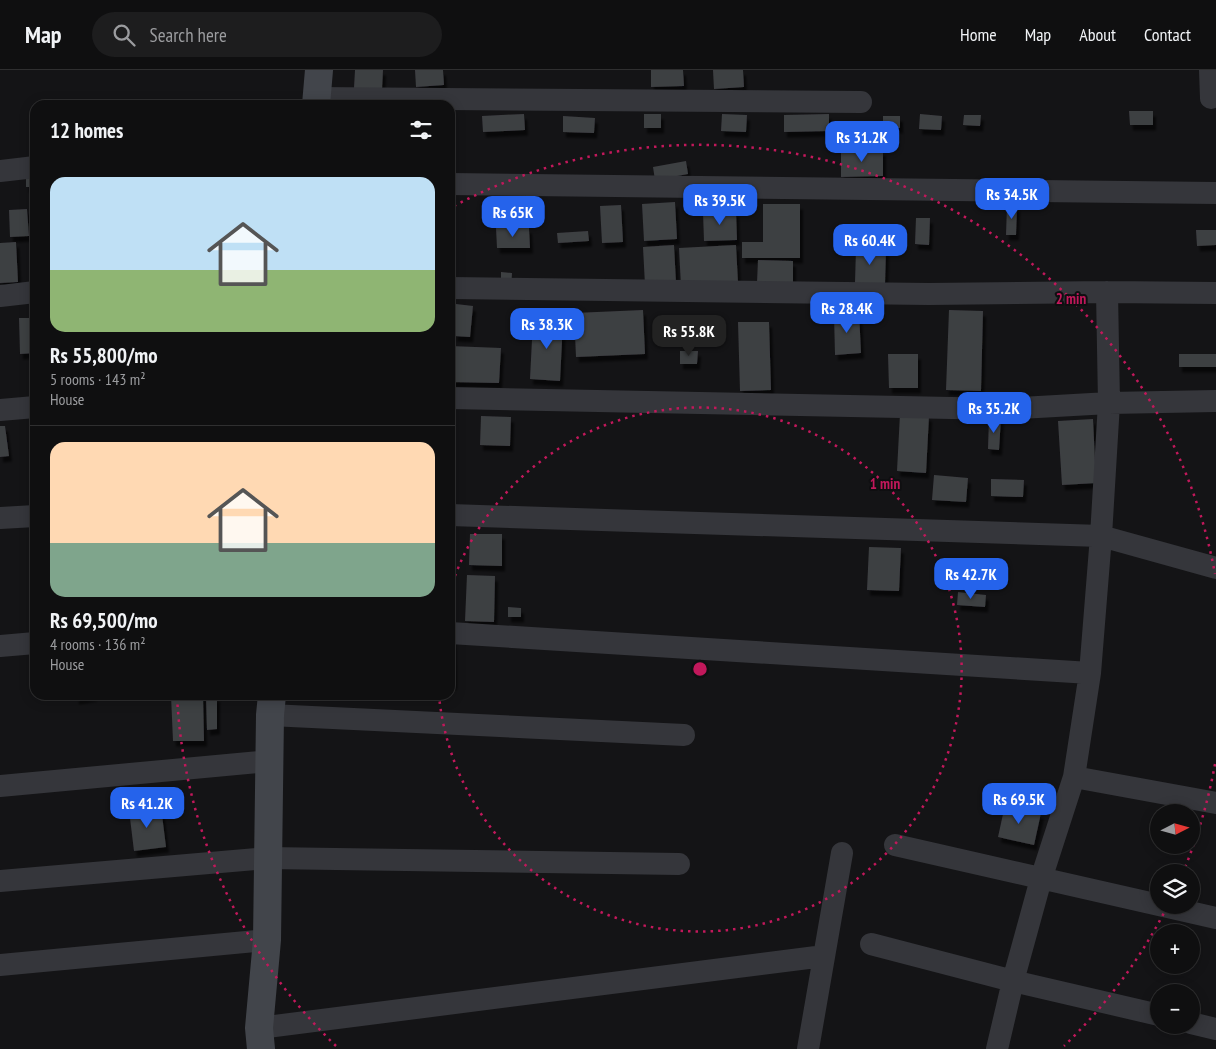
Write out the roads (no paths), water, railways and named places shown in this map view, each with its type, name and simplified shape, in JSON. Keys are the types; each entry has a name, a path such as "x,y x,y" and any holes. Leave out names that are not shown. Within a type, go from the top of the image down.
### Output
{"street":[{"path":"316,100 318,70"},
{"path":"1210,70 1211,98"},
{"path":"455,102 861,102"},
{"path":"0,171 30,168"},
{"path":"455,184 1216,193"},
{"path":"455,288 919,294 1216,293"},
{"path":"997,1049 1013,981 1041,879 1074,778 1090,673 1109,403 1107,292"},
{"path":"0,296 30,293"},
{"path":"455,398 1002,409 1109,403 1216,401"},
{"path":"0,410 30,407"},
{"path":"455,515 1101,536 1216,568"},
{"path":"0,518 30,516"},
{"path":"455,633 1090,673"},
{"path":"0,646 30,643"},
{"path":"684,736 271,705 267,940 260,1039 824,956"},
{"path":"0,786 270,761"},
{"path":"1074,778 1216,803"},
{"path":"895,845 1150,903"},
{"path":"808,1049 842,853"},
{"path":"0,881 268,858 679,864"},
{"path":"1198,914 1216,918"},
{"path":"0,965 267,940"},
{"path":"872,944 1013,981 1150,1013"},
{"path":"1200,1025 1216,1028"}]}
